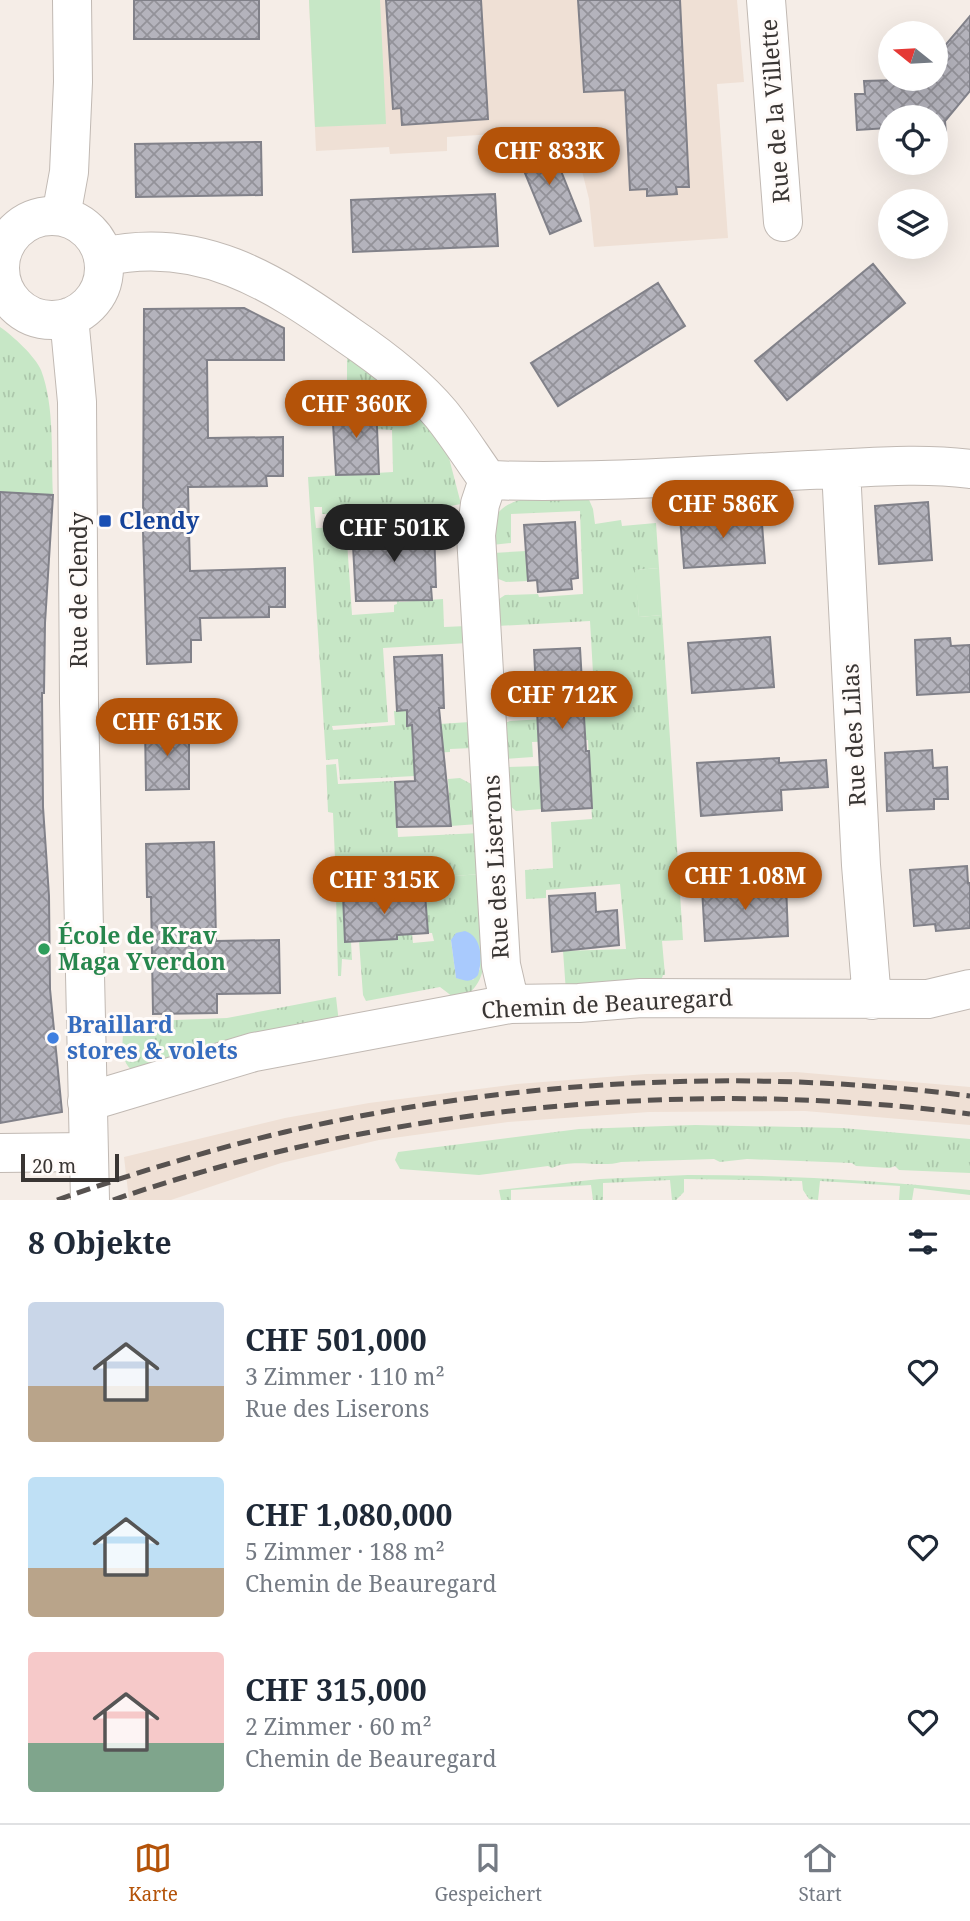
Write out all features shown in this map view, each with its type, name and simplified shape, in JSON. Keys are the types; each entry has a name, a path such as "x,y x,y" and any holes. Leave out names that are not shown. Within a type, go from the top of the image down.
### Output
{"street":[{"path":"61,216 69,173 73,82 72,0"},
{"name":"Rue de la Villette","path":"766,0 783,222"},
{"path":"41,216 61,216 88,230 103,257 104,272 93,300 82,310 69,317 52,320 34,317 4,294 0,266 5,237 41,216"},
{"path":"103,257 125,251 170,251 206,258 278,288 371,351 412,383 441,414 488,480 591,481 948,466 970,469"},
{"name":"Rue de Clendy","path":"69,317 77,402 79,703 90,1200"},
{"name":"Rue des Lilas","path":"841,469 861,865 872,1000"},
{"name":"Rue des Liserons","path":"488,480 480,504 477,535 501,965 510,1004"},
{"name":"Chemin de Beauregard","path":"86,1102 254,1052 510,1004 579,1003 641,998 928,999 970,989"},
{"path":"0,1153 88,1152"}],"shaded area":[{"path":"309,0 737,0 744,82 717,84 728,238 594,247 589,199 577,151 567,134 558,130 447,137 447,151 390,154 389,147 316,151"},
{"path":"796,1072 970,1087 970,1125 805,1111 649,1112 508,1122 379,1140 281,1163 171,1200 129,1200 124,1157 285,1118 369,1103 517,1084 646,1074"}],"green space":[{"path":"309,0 380,0 386,124 315,127"},
{"path":"0,327 23,347 41,370 52,432 53,495 0,492"},
{"path":"347,356 422,417 448,454 461,504 434,509 437,518 393,522 392,519 334,522 333,514 322,514 322,507 314,507 316,528 346,527 352,615 394,612 394,605 397,604 396,590 399,590 399,602 443,599 444,627 467,626 468,643 383,648 388,722 332,726 333,730 395,725 394,711 407,710 408,726 470,722 473,748 414,754 415,776 340,780 338,759 326,760 308,477 393,472 392,430 377,429 332,406 328,393 347,393"},
{"path":"587,495 595,524 621,520 622,526 656,523 659,568 636,570 639,617 662,615 683,940 662,941 665,975 659,987 566,992 563,951 626,949 620,884 546,890 546,898 526,899 525,870 553,868 551,822 592,819 588,740 532,742 533,757 506,759 505,723 576,717 576,710 595,708 590,621 497,626 496,601 505,595 538,594 539,597 583,594 580,511 511,514 511,543 492,545 492,534 493,523 499,512 520,500"},
{"path":"526,551 528,581 506,582 496,578 493,553"},
{"path":"659,568 662,615 639,617 635,570"},
{"path":"501,677 535,677 536,705 502,707"},
{"path":"336,764 338,784 395,781 398,837 479,833 481,874 453,876 483,911 485,950 482,974 469,993 457,1000 440,987 366,1001 363,995 359,941 397,939 397,935 412,934 413,943 434,941 432,933 428,933 425,883 362,890 361,881 336,882 333,813 328,812 326,765","holes":["451,940 479,948 480,969 473,980 456,978"]},
{"path":"540,766 542,809 516,811 509,805 507,767"},
{"path":"460,778 477,787 478,824 451,826 448,779"},
{"path":"481,874 483,911 456,913 453,876"},
{"path":"336,895 343,895 345,942 351,942 352,960 342,959 341,976 338,976"},
{"path":"336,997 339,1023 134,1072 124,1056 124,1022 227,1018"},
{"path":"695,1125 842,1128 970,1139 970,1173 899,1170 895,1166 856,1166 852,1163 747,1159 720,1162 714,1159 569,1164 479,1175 400,1169 395,1160 398,1152 579,1129"},
{"path":"688,1175 864,1181 970,1190 970,1195 914,1188 912,1200 899,1200 900,1186 820,1181 818,1200 809,1199 803,1190 802,1181 684,1179 684,1192 676,1200 672,1200 670,1180 603,1183 603,1200 593,1200 591,1185 511,1190 511,1200 501,1200 499,1190 600,1179"}],"water":[{"path":"465,931 475,938 481,956 478,975 468,981 456,978 451,940 456,933"}],"building":[{"path":"134,0 259,0 259,39 134,39"},
{"path":"386,0 481,0 488,119 402,125 401,108 393,109"},
{"path":"578,0 680,0 689,187 676,187 677,194 647,196 647,189 630,190 625,90 584,92"},
{"path":"970,16 970,91 948,117 948,105 878,105 878,129 857,130 855,94 865,94 864,81 878,81 878,91 948,91 948,42"},
{"path":"261,142 262,195 136,197 135,144"},
{"path":"551,146 581,221 550,234 515,149"},
{"path":"495,194 498,246 353,252 351,200"},
{"path":"873,264 905,303 787,400 755,361"},
{"path":"658,283 685,326 558,406 531,363"},
{"path":"244,308 284,328 284,360 207,360 208,438 283,437 283,476 266,476 267,486 188,487 190,571 285,568 285,607 269,607 269,617 200,618 201,640 191,640 191,662 147,664 143,531 144,309"},
{"path":"376,404 379,474 336,475 332,406"},
{"path":"0,492 53,495 42,693 43,807 49,896 50,989 62,1112 0,1123"},
{"path":"928,502 932,560 879,564 875,506"},
{"path":"761,511 765,563 684,568 680,517"},
{"path":"575,522 578,578 571,579 572,589 538,592 537,580 528,581 524,525"},
{"path":"381,526 381,532 434,529 436,587 431,587 432,600 356,601 352,527"},
{"path":"770,637 774,687 692,693 688,643"},
{"path":"950,638 951,646 970,645 970,692 917,695 915,640"},
{"path":"580,648 592,808 542,811 534,650"},
{"path":"442,655 444,708 439,708 451,826 397,827 395,782 415,781 412,725 407,726 407,710 397,711 394,657"},
{"path":"145,726 189,726 189,789 146,790"},
{"path":"932,750 933,768 947,767 948,799 934,799 934,809 887,811 885,753"},
{"path":"779,758 779,763 826,760 828,787 781,790 782,810 701,816 697,763"},
{"path":"214,842 216,941 279,940 280,993 217,994 217,1013 153,1014 151,897 147,897 146,844"},
{"path":"967,866 970,883 970,928 936,931 935,924 914,926 910,870"},
{"path":"786,883 788,936 705,941 702,888"},
{"path":"394,892 394,896 425,894 428,933 397,935 397,939 345,942 343,895"},
{"path":"595,893 596,912 617,910 619,945 552,952 549,896"}],"railway":[{"path":"57,1200 170,1163 285,1132 369,1114 540,1090 712,1081 799,1082 970,1096"},
{"path":"113,1200 215,1168 321,1142 428,1122 537,1108 646,1100 755,1099 863,1103 970,1114"}],"place":[{"name":"Clendy","path":"105,521"},
{"name":"École de Krav Maga Yverdon","path":"44,949"},
{"name":"Braillard stores & volets","path":"53,1038"}]}
